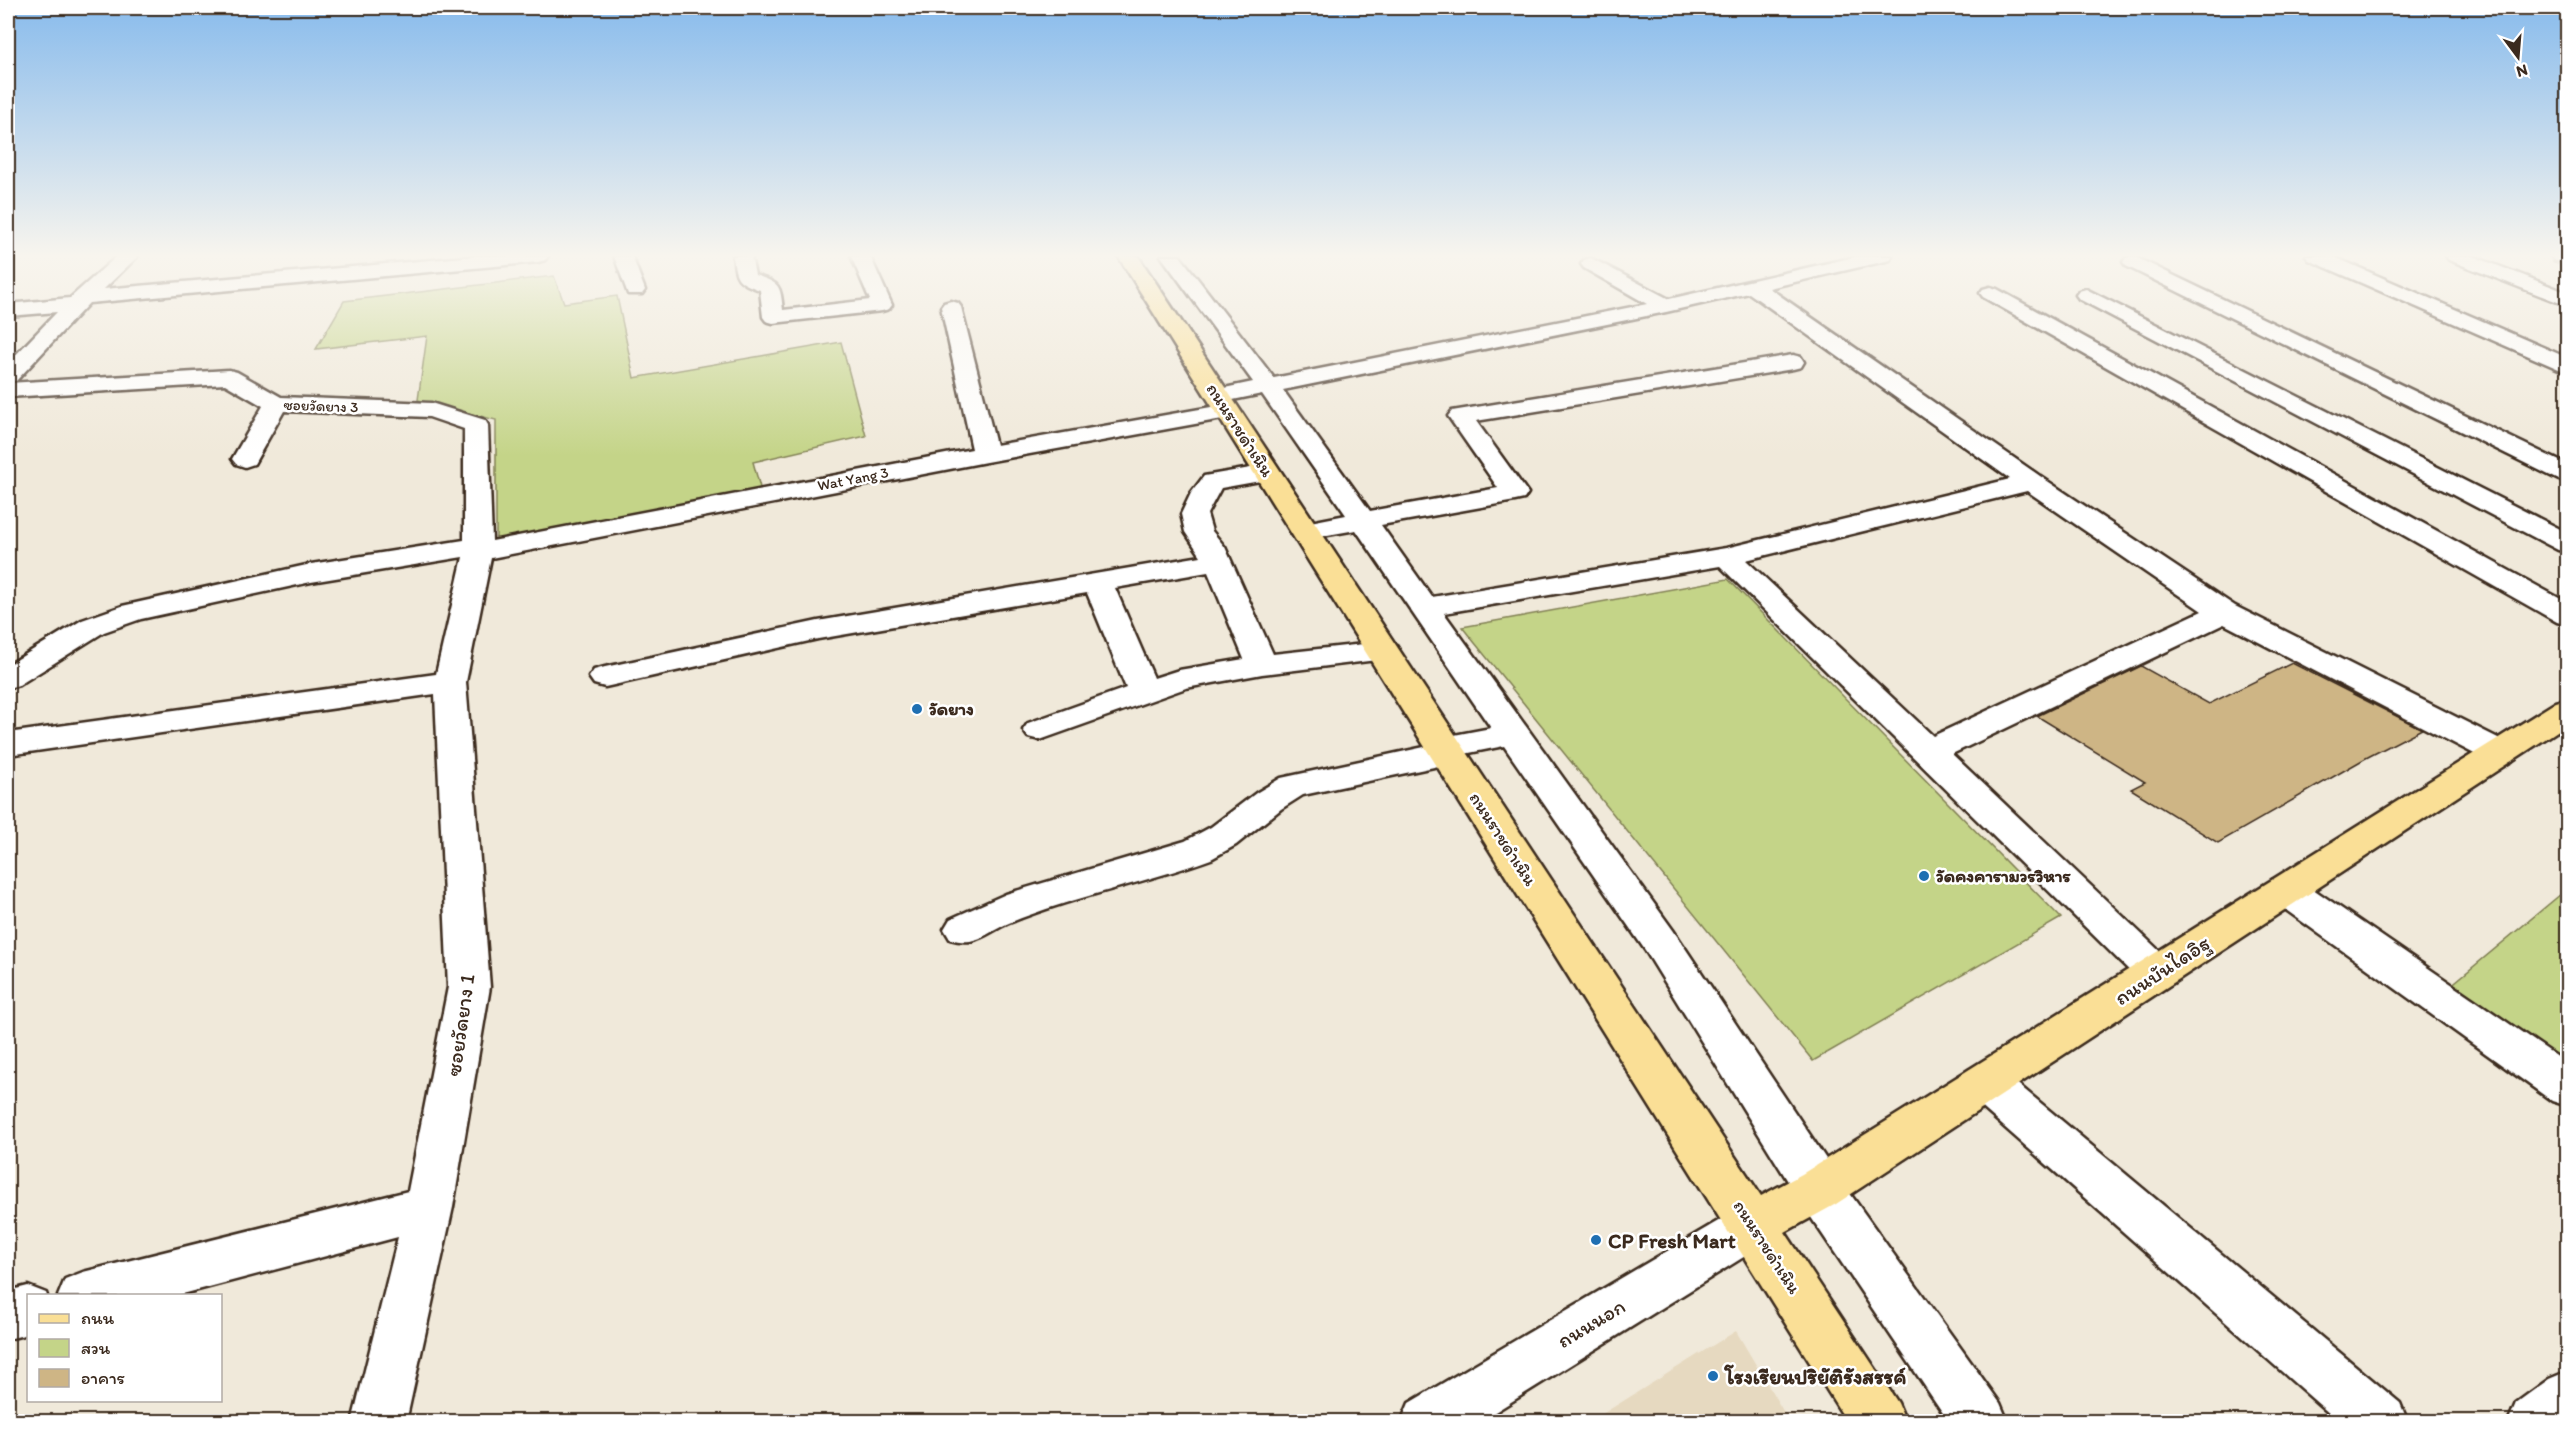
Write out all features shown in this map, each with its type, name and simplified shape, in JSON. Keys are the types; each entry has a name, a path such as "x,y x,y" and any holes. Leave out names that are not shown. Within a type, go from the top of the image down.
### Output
{"main road":[{"name":"ถนนราชดำเนิน","path":"1171,323 1879,1422"},
{"name":"ถนนบันไดอิฐ","path":"1754,1225 1819,1189 2568,709"}],"street":[{"path":"8,376 16,358 56,323"},
{"path":"955,323 986,454"},
{"path":"1220,323 1364,521 1659,940 1819,1189 1981,1422"},
{"name":"Wat Yang 3","path":"8,678 93,626 133,612 311,573 478,549 986,454 1223,403 1268,386 1583,323"},
{"path":"1804,323 2031,482 2224,612 2500,753"},
{"path":"2041,323 2568,616"},
{"path":"2140,323 2568,544"},
{"path":"2257,323 2568,475"},
{"path":"2469,323 2568,366"},
{"path":"1305,531 1515,493 1460,416 1793,362"},
{"name":"ซอยวัดยาง 3","path":"8,390 229,377 276,404 431,410 476,425 478,549"},
{"path":"245,459 276,404"},
{"path":"1262,665 1211,547 1199,532 1194,514 1204,493 1213,482 1268,473"},
{"path":"1424,607 1726,556 2031,482"},
{"name":"ซอยวัดยาง 1","path":"379,1422 429,1207 469,987 450,682 478,549"},
{"path":"1726,556 2157,973"},
{"path":"605,677 818,630 1217,562"},
{"path":"1098,582 1144,693"},
{"path":"1928,752 2224,612"},
{"path":"1040,730 1179,680 1262,665 1382,651"},
{"path":"8,744 450,682"},
{"path":"963,929 981,919 1063,890 1198,849 1226,837 1271,798 1293,786 1513,734"},
{"path":"2286,890 2568,1088"},
{"path":"1985,1083 2381,1422"},
{"path":"91,1294 429,1207"},
{"name":"ถนนนอก","path":"1428,1422 1754,1225"},
{"path":"8,1315 27,1310"},
{"path":"2535,1422 2568,1398"}],"shaded area":[{"name":"โรงเรียนปริยัติรังสรรค์","path":"1736,1331 1789,1421 1591,1421"}],"green space":[{"path":"331,323 623,323 634,378 841,342 866,436 753,462 761,491 496,543 496,420 418,400 427,336 316,349"},
{"path":"1728,579 2061,918 1813,1061 1462,627"},
{"path":"2567,889 2567,1069 2449,987"}],"building":[{"path":"2292,663 2422,729 2366,758 2218,843 2131,789 2145,782 2037,716 2141,666 2209,704"}],"place":[{"name":"วัดยาง","path":"917,709"},
{"name":"วัดคงคารามวรวิหาร","path":"1924,876"},
{"name":"CP Fresh Mart","path":"1596,1240"},
{"name":"โรงเรียนปริยัติรังสรรค์","path":"1713,1376"}]}
